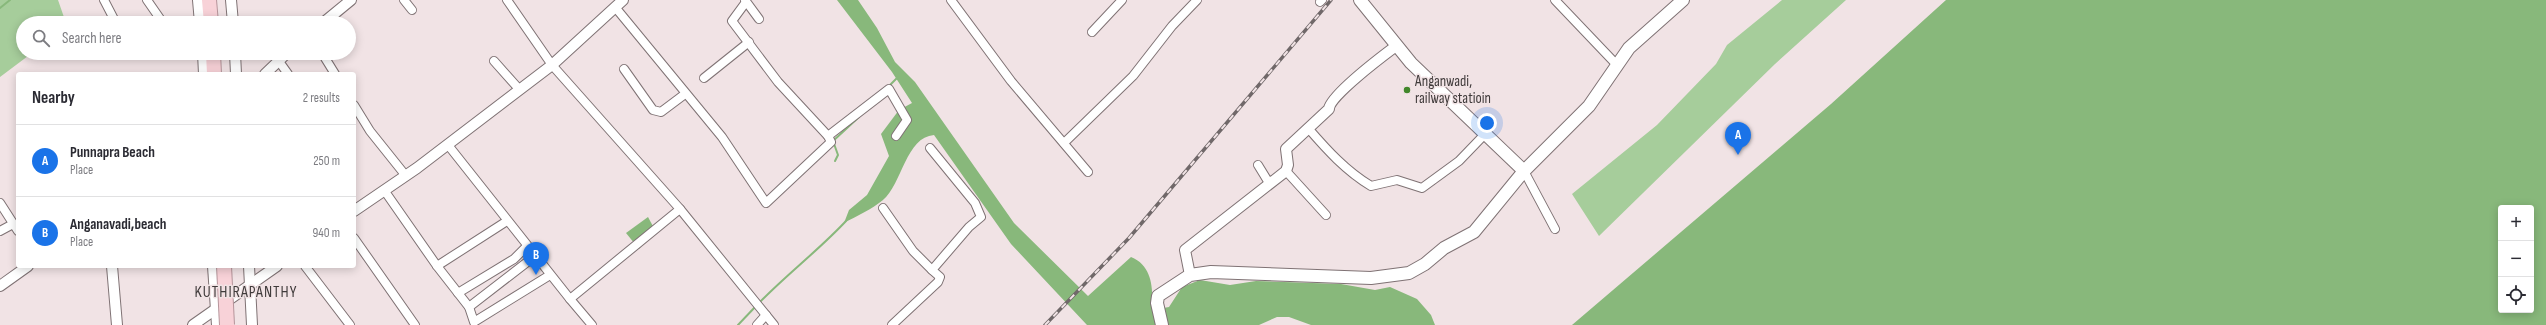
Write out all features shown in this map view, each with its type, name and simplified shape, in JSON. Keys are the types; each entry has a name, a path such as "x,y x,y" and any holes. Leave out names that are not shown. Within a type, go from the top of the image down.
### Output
{"highway":[{"path":"209,0 210,16"},
{"path":"207,60 213,72"},
{"path":"224,268 227,325"}],"main road":[{"path":"1360,0 1396,46 1446,97 1524,171"},
{"path":"1162,325 1157,303 1158,296 1190,275 1211,272 1240,272 1371,278 1409,274 1425,264 1444,248 1474,232 1524,171 1590,106 1616,64 1629,48 1676,2"}],"street":[{"path":"103,0 112,16"},
{"path":"147,0 158,16"},
{"path":"198,0 199,16"},
{"path":"231,0 232,16"},
{"path":"332,16 351,0"},
{"path":"404,0 412,10"},
{"path":"507,0 552,65 680,208 749,296 774,325"},
{"path":"356,210 406,176 552,65 623,0"},
{"path":"951,0 1011,81 1088,172"},
{"path":"1092,32 1122,0"},
{"path":"1064,143 1134,76 1172,26 1197,0"},
{"path":"1555,0 1616,64"},
{"path":"615,7 685,94 722,137 766,203 831,142 828,136 778,82 732,20 745,1 759,19"},
{"path":"704,78 748,42"},
{"path":"1190,275 1184,250 1268,183 1286,171 1288,165 1286,149 1328,109 1330,103 1348,85 1396,46"},
{"path":"204,60 204,72"},
{"path":"235,60 236,72"},
{"path":"267,72 278,60 287,72"},
{"path":"326,60 334,72"},
{"path":"494,61 519,89"},
{"path":"624,69 653,110 662,112 685,94"},
{"path":"828,136 889,89 907,120 896,136"},
{"path":"356,108 370,131 406,176"},
{"path":"1308,128 1334,158 1356,177 1371,186 1397,180 1422,188 1459,161 1486,134"},
{"path":"448,145 550,275 592,325"},
{"path":"930,148 975,203 981,217 969,227 932,270"},
{"path":"1258,165 1268,183"},
{"path":"1286,171 1326,215"},
{"path":"1524,171 1555,229"},
{"path":"384,190 437,266 469,307 474,322 550,275"},
{"path":"0,203 16,228"},
{"path":"570,299 680,208"},
{"path":"883,208 913,250 940,277 938,282 892,325"},
{"path":"437,266 507,221"},
{"path":"0,231 13,224"},
{"path":"356,241 415,325"},
{"path":"458,293 514,259 527,246"},
{"path":"469,307 535,256"},
{"path":"0,286 25,268"},
{"path":"112,268 117,325"},
{"path":"213,268 217,325"},
{"path":"249,268 252,325"},
{"path":"193,325 215,308 274,268"},
{"path":"307,268 350,325"},
{"path":"756,325 766,315"}],"shaded area":[{"path":"0,0 58,0 64,16 16,16 16,60 23,60 0,77"},
{"path":"837,0 858,0 877,28 895,62 915,82 1014,223 1088,296 1131,257 1144,266 1148,272 1152,286 1152,310 1169,307 1182,287 1200,280 1230,285 1256,281 1341,284 1375,290 1390,287 1417,299 1431,315 1435,325 1311,325 1289,317 1277,317 1259,325 1087,325 1011,244 934,135 925,138 917,144 905,162 889,193 883,200 844,223 849,210 867,195 889,156 881,134 899,110 912,103 892,72"},
{"path":"1782,0 1846,0 1775,64 1599,236 1572,194 1657,125 1716,64 1727,45"},
{"path":"1946,0 2546,0 2546,325 1572,325 1831,104"},
{"path":"648,217 655,230 639,249 626,233"}],"waterway":[{"path":"0,8 10,0"},
{"path":"888,87 898,77"},
{"path":"835,161 838,155 833,141 859,117"},
{"path":"759,303 846,221"},
{"path":"738,325 756,306"}],"railway":[{"path":"1045,325 1129,238 1331,0"}],"place":[{"name":"Anganwadi, railway statioin","path":"1407,90"},
{"name":"Punnapra Beach","path":"1738,155"},
{"name":"Anganavadi,beach","path":"536,275"}],"district":[{"name":"KUTHIRAPANTHY","path":"246,291"}]}
